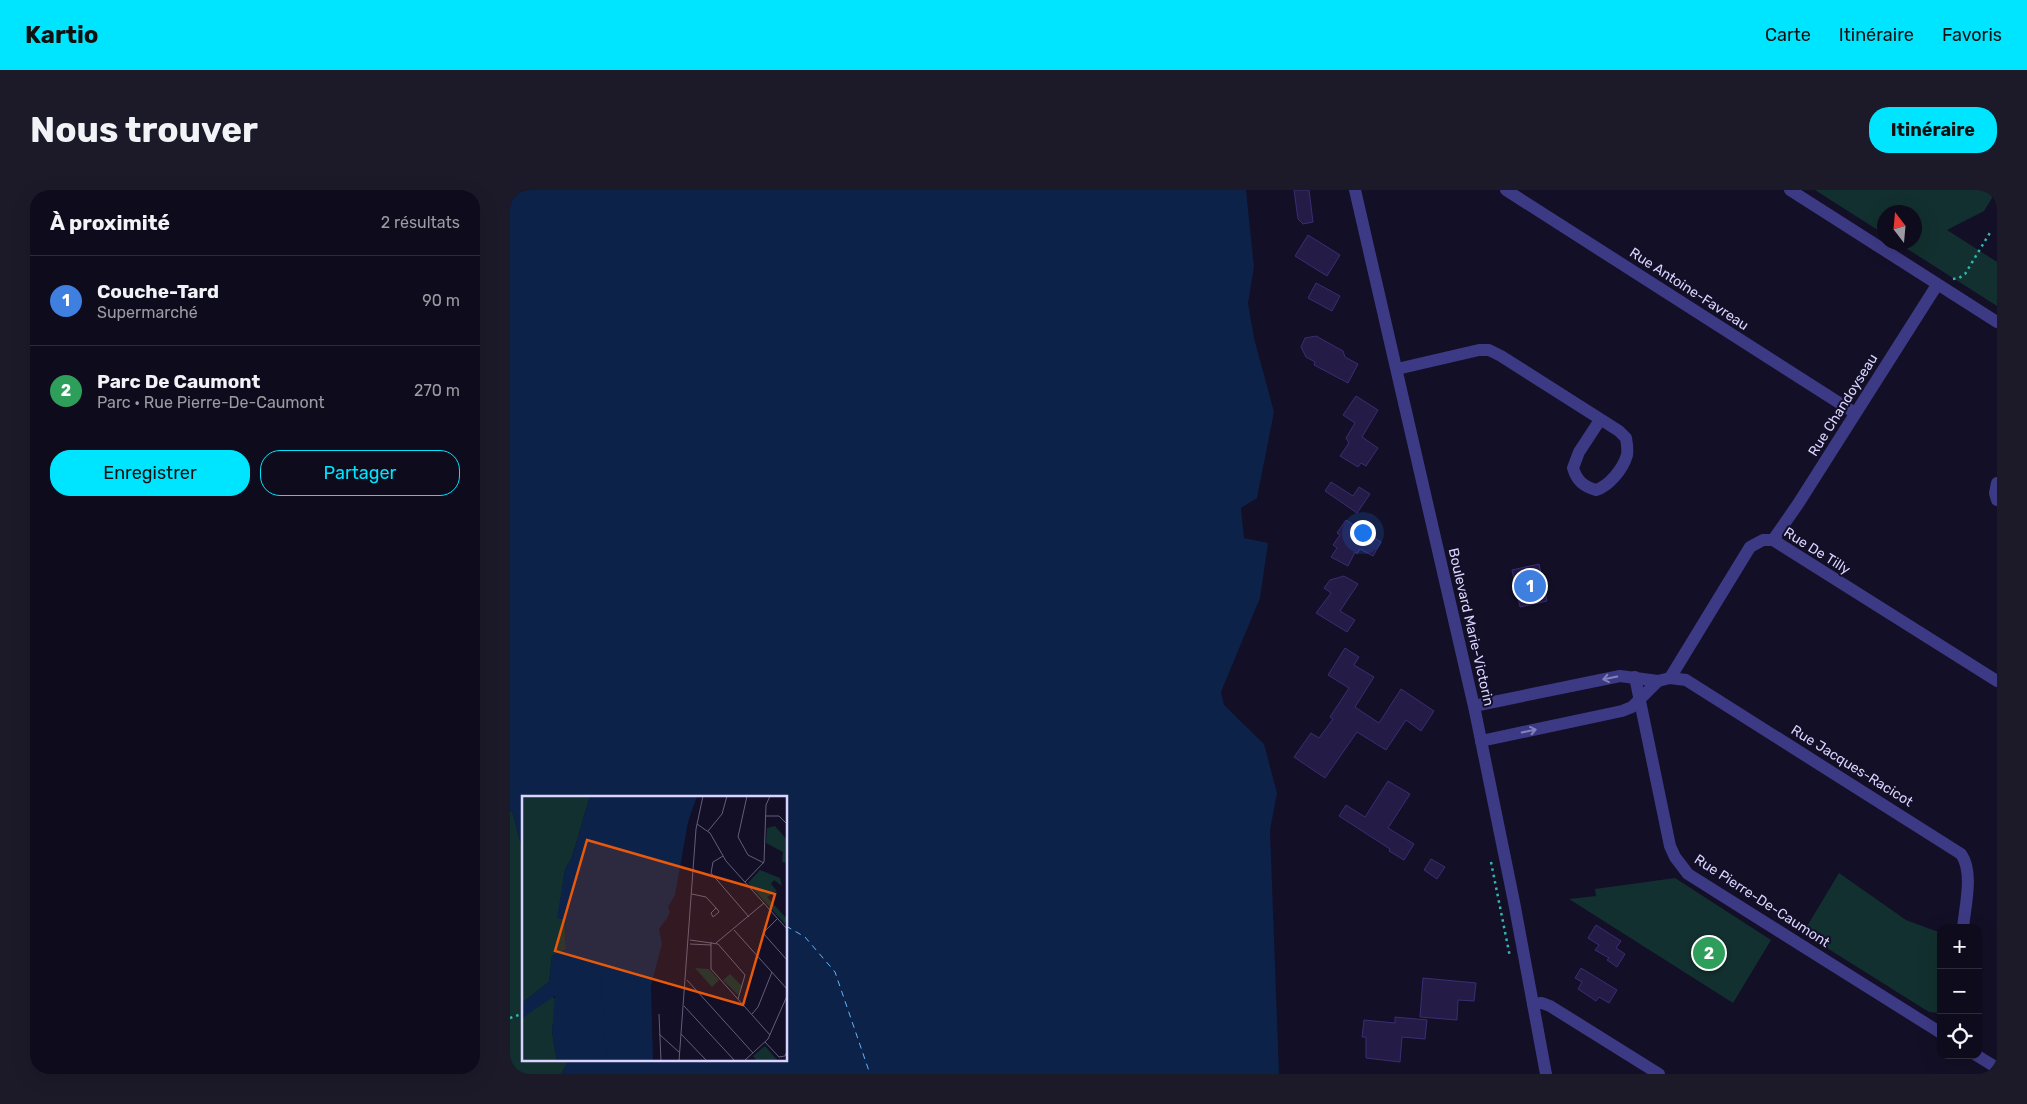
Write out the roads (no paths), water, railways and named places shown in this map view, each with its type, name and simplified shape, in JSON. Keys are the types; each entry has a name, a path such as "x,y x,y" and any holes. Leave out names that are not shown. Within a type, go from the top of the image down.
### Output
{"street":[{"name":"Boulevard Marie-Victorin","path":"1355,190 1474,706 1546,1074"},
{"name":"Rue Antoine-Favreau","path":"1506,190 1855,413"},
{"path":"1790,190 1997,322"},
{"name":"Rue Chandoyseau","path":"1773,540 1798,504 1937,285"},
{"path":"1397,369 1479,350 1489,350 1619,431 1626,438 1627,455 1610,483 1596,490 1580,482 1574,468 1579,452 1600,420"},
{"path":"1997,483 1995,493 1997,500"},
{"name":"Rue De Tilly","path":"1664,679 1750,547 1763,540 1773,540 1997,681"},
{"name":"Rue Jacques-Racicot","path":"1474,706 1620,676 1686,680 1954,848 1966,860 1969,872 1963,924"},
{"name":"Rue Pierre-De-Caumont","path":"1635,677 1670,846 1682,868 1688,874 1937,1030"},
{"path":"1481,741 1622,711 1632,707 1664,679"},
{"path":"1533,1004 1542,1003 1550,1006 1659,1074"},
{"path":"1982,1059 1997,1068"}],"water":[{"path":"510,190 1246,190 1254,267 1248,303 1254,338 1274,412 1257,498 1241,508 1244,538 1268,543 1260,598 1221,692 1224,705 1264,744 1277,793 1270,830 1279,1074 561,1074 568,1062 788,1062 788,796 522,796 522,848 513,814 510,810"}],"place":[{"name":"Couche-Tard","path":"1530,586"},
{"name":"Parc De Caumont","path":"1709,953"}]}
